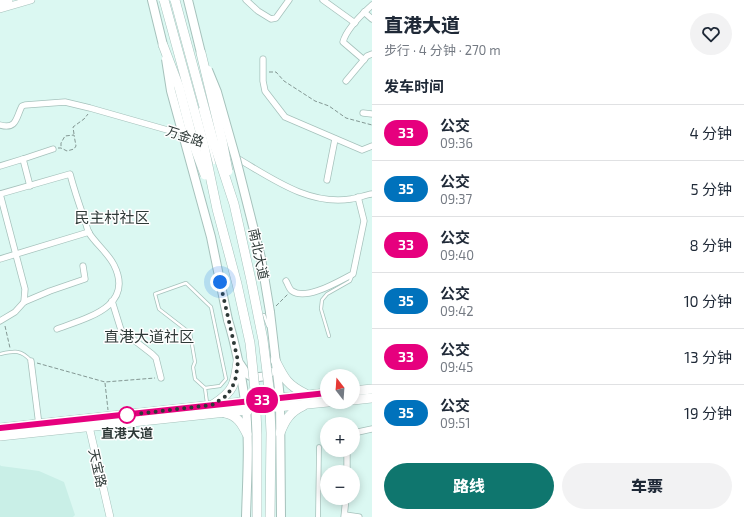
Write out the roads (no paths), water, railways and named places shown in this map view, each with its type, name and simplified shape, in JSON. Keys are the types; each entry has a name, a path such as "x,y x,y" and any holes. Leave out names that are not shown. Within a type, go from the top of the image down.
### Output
{"main road":[{"path":"164,0 203,142 217,209 238,284 250,343 255,390 257,434 257,517"},
{"name":"南北大道","path":"176,0 212,140 234,204 263,340 269,388 271,433 270,517"},
{"name":"南北大道","path":"188,0 201,53 217,92 236,158 261,258 267,314 273,337 280,402 281,517"},
{"path":"152,1 163,45 171,92 211,237 238,361 245,406 247,434 246,517"},
{"path":"163,45 179,87 195,148 217,209"},
{"path":"201,53 222,140 234,204"},
{"path":"238,361 250,376 263,376 269,374 273,370 275,360"},
{"path":"275,360 288,383 307,399 320,401"},
{"path":"212,408 226,396 232,388 236,377 238,361"},
{"path":"360,390 372,389"},
{"path":"0,428 39,424 88,424 108,417 245,406 307,399 320,395"},
{"path":"360,399 372,398"},
{"path":"280,433 284,422 289,415 307,399"},
{"path":"0,436 212,408 230,414 236,418 241,423 247,434"},
{"path":"247,434 260,427 267,426 276,428 280,433"}],"street":[{"path":"0,3 9,0"},
{"path":"0,9 30,0"},
{"path":"246,0 258,11 271,19 276,18 290,0"},
{"path":"322,0 355,23"},
{"path":"364,60 344,42 345,36 364,12 372,5"},
{"path":"364,12 372,19"},
{"path":"346,81 367,56 372,54"},
{"path":"263,59 263,81 265,91 285,117 362,150 372,146"},
{"name":"万金路","path":"0,124 8,126 17,121 22,106 64,102 206,141 290,189 308,196 330,199 351,199 372,194"},
{"path":"363,113 372,114"},
{"path":"327,180 335,138"},
{"path":"0,166 53,149"},
{"path":"23,158 30,186"},
{"path":"24,302 26,289 0,194 70,174 89,232 113,263 119,282 118,293 103,309 92,316 57,329"},
{"path":"286,280 291,290 300,295 317,291 353,274 364,221 358,197"},
{"path":"0,259 89,232"},
{"path":"2,320 15,312 24,302 85,279 83,266"},
{"path":"112,301 121,330 156,358 161,378"},
{"path":"31,361 39,424"},
{"name":"天宝路","path":"88,424 110,517"},
{"path":"360,432 372,429"},
{"path":"318,517 319,447"},
{"path":"346,505 345,516 359,517"}],"lane":[{"path":"172,0 193,81"},
{"path":"199,104 212,163 206,141"},
{"path":"329,336 321,309 322,300 327,294 350,281 353,274"},
{"path":"205,388 220,386 226,379 211,307 186,283 155,294 159,309 190,333 195,362 193,368 195,379 205,388 212,408"},
{"path":"0,354 11,352 25,354 31,361"}],"place":[{"name":"直港大道","path":"127,415"}],"district":[{"name":"民主村社区","path":"112,218"},
{"name":"直港大道社区","path":"149,337"}]}
